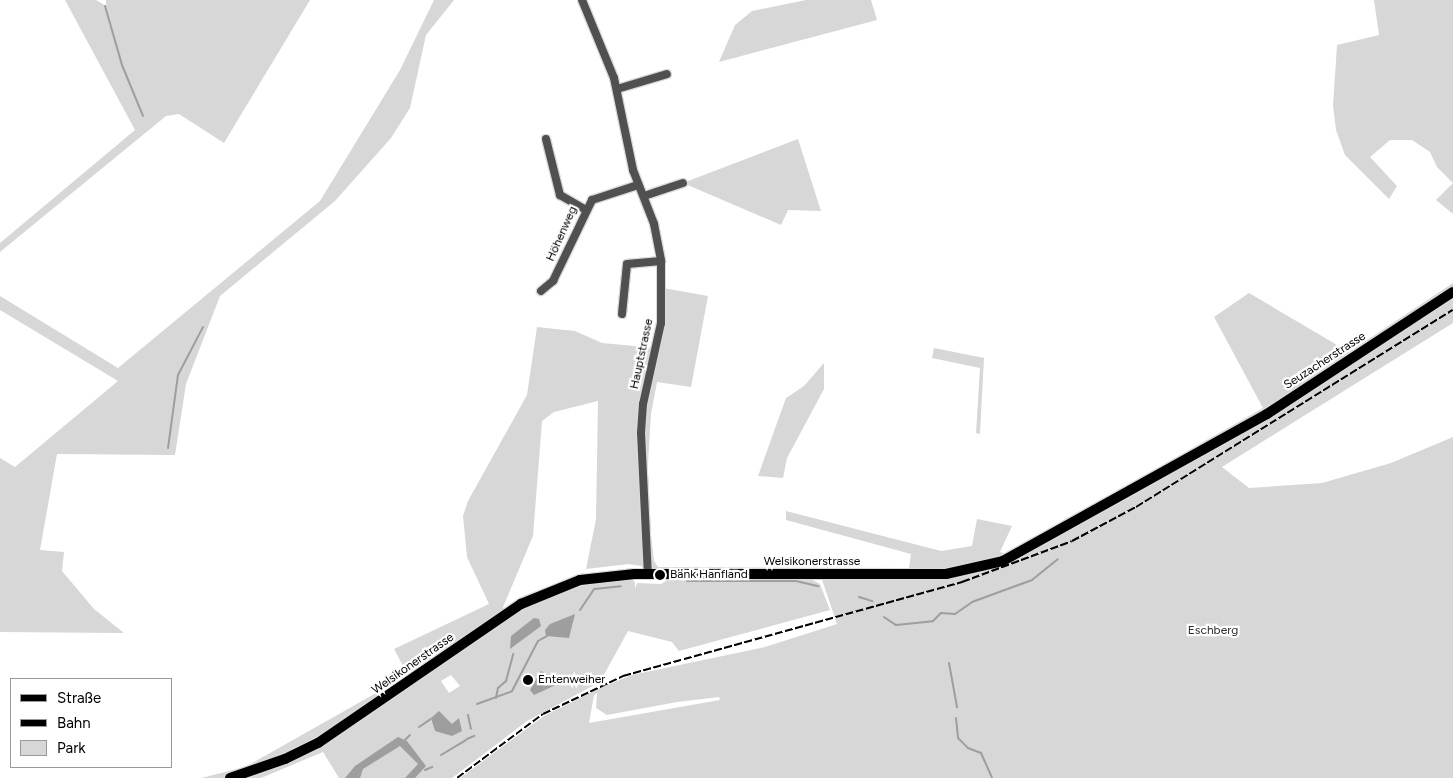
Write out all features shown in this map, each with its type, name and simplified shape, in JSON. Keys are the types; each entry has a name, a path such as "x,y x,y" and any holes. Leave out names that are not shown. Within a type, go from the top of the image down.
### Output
{"main road":[{"name":"Seuzacherstrasse","path":"1209,447 1267,414 1453,292"},
{"name":"Welsikonerstrasse","path":"230,778 285,759 335,733 533,597 594,577 648,574 931,574 978,569 1029,549 1209,447"}],"street":[{"name":"Hauptstrasse","path":"582,0 616,89 638,185 654,224 661,261 661,323 643,404 641,433 648,574"},
{"path":"616,89 667,74"},
{"path":"546,139 560,195 586,210"},
{"path":"644,196 683,183"},
{"name":"Höhenweg","path":"541,291 553,281 586,210 598,196 638,185"},
{"path":"622,314 627,264 661,261"}],"green space":[{"path":"65,0 96,0 106,6 106,0 310,0 224,143 179,114 166,116 0,252 0,243 135,130"},
{"path":"434,0 454,0 426,35 410,108 391,138 335,201 220,296 186,384 175,455 57,454 40,550 64,552 62,571 94,609 124,633 0,632 0,458 15,467 118,381 0,310 0,296 118,368 320,201 400,70"},
{"path":"806,0 871,0 877,20 719,62 735,25 752,11"},
{"path":"1374,0 1453,0 1453,183 1437,167 1430,152 1412,140 1390,140 1370,157 1397,186 1389,199 1345,155 1336,130 1333,106 1337,45 1379,35"},
{"path":"798,139 821,211 788,210 781,225 683,183"},
{"path":"1453,183 1453,214 1436,200"},
{"name":"Eschberg","path":"1453,283 1453,323 1222,467 1249,488 1322,483 1391,463 1453,437 1453,778 460,778 544,716 600,688 632,675 765,647 837,624 819,571 665,570 629,564 586,569 596,519 598,401 554,412 542,421 533,536 503,607 507,613 587,583 629,579 635,582 635,589 637,583 661,584 669,579 811,579 820,584 830,610 679,651 672,642 628,631 600,682 527,721 452,778 339,778 323,752 261,778 201,778 245,767 408,675 394,649 489,604 467,557 463,516 468,501 527,395 537,327 575,331 602,343 656,348 663,288 708,296 691,387 657,382 651,414 648,464 643,465 654,561 658,567 909,568 911,554 786,520 786,511 941,551 972,546 977,519 1012,526 1000,552 1006,554 1263,408 1214,317 1249,293 1349,352","holes":["451,675 460,686 449,693 441,681","597,693 596,708 607,715 677,702 719,697 720,700 589,723 594,695"]},
{"path":"934,348 984,358 980,434 976,433 980,368 932,358"},
{"path":"824,363 824,389 787,458 783,478 758,476 786,398 804,386"}],"shaded area":[{"path":"575,614 569,638 546,636 545,630 550,624"},
{"path":"534,618 539,619 541,626 510,649 511,636"},
{"path":"541,671 555,678 558,684 534,695 530,690"},
{"path":"439,711 452,724 459,718 462,731 452,736 435,731 431,718"},
{"path":"398,737 407,741 426,766 415,778 405,778 418,764 400,746 363,769 360,778 345,778 355,766"}],"waterway":[{"path":"105,6 122,65 143,116"},
{"path":"168,448 178,375 203,327"},
{"path":"884,617 896,625 933,621 941,613 955,614 972,602 1032,580 1058,559"},
{"path":"687,581 796,581 818,586"},
{"path":"580,610 594,589 621,586"},
{"path":"859,597 872,601"},
{"path":"477,704 512,691 538,641 547,636"},
{"path":"496,698 498,688 506,681 513,654"},
{"path":"949,663 957,707"},
{"path":"468,715 471,729"},
{"path":"956,718 958,738 968,748 981,753 992,778"},
{"path":"419,727 431,719"},
{"path":"405,740 410,735"},
{"path":"467,739 474,736"},
{"path":"441,755 466,740"},
{"path":"425,770 432,767"}],"railway":[{"path":"457,778 543,714 623,676 962,582 1072,541 1136,507 1453,310"}],"place":[{"name":"Bänk Hanfland","path":"660,575"},
{"name":"Entenweiher","path":"528,680"}]}
